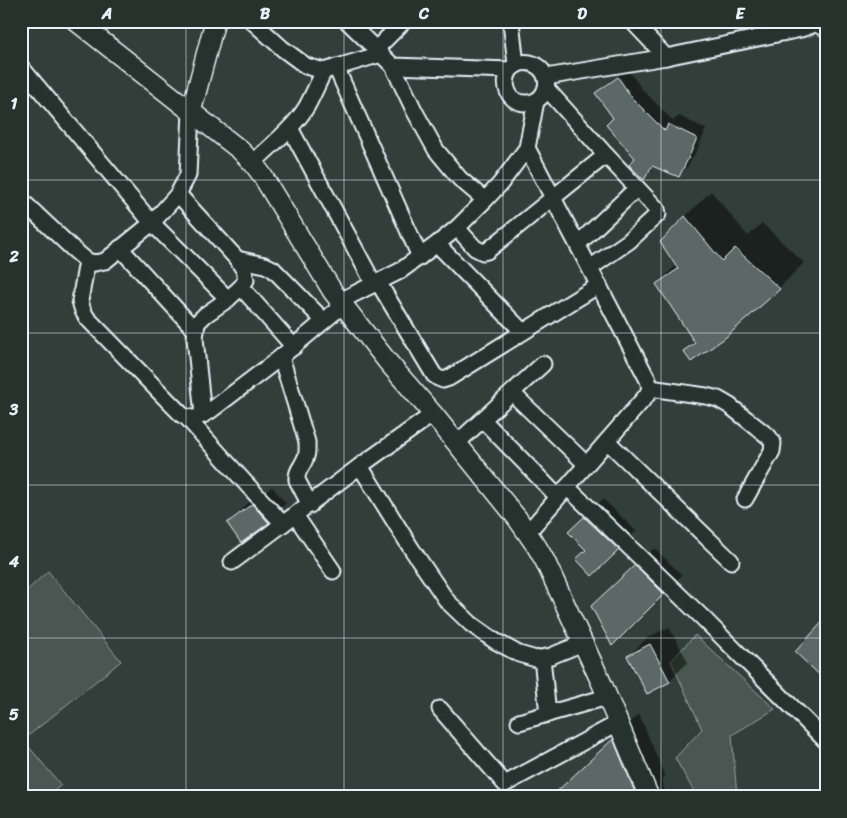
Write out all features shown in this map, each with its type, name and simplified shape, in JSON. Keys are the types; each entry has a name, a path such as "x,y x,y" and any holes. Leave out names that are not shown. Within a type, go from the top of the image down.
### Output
{"street":[{"path":"21,200 72,249 87,260 95,263 105,261 152,223 178,194 188,175 191,112 215,21"},
{"path":"252,21 283,49 306,66 330,69 378,52 404,21"},
{"path":"347,21 393,66 436,150 460,179 485,200"},
{"path":"511,21 513,68"},
{"path":"632,21 666,58"},
{"path":"546,82 801,29 819,23"},
{"path":"90,24 253,163 342,303 387,361 518,518 545,561 607,697 649,797"},
{"path":"536,101 519,102 513,99 506,88 507,75 513,68 522,63 528,62 541,68 546,82 606,156 657,209 658,214 629,241 590,268"},
{"path":"393,66 513,68"},
{"path":"21,67 152,223 228,299"},
{"path":"253,163 290,128 307,107 330,69"},
{"path":"330,69 420,257"},
{"path":"87,260 80,301 87,318 182,415 196,417 210,411 282,357 342,303 400,271 457,228 500,184 527,148 536,101 543,94 546,82"},
{"path":"290,128 376,283 434,375 443,380 599,285"},
{"path":"527,148 648,380 650,388 647,395 528,532"},
{"path":"457,228 475,248 483,252 487,251 606,156"},
{"path":"578,244 637,188"},
{"path":"178,194 237,258 244,270 246,280 228,299 204,315 198,323 195,338 196,417 240,478 289,519 332,571"},
{"path":"437,244 522,331"},
{"path":"120,248 196,331"},
{"path":"237,258 265,265 273,270 324,321"},
{"path":"241,287 294,347"},
{"path":"282,357 307,442 308,451 306,459 296,475 310,505"},
{"path":"457,443 543,364"},
{"path":"650,388 718,399 770,437 772,451 745,499"},
{"path":"512,393 586,464"},
{"path":"232,562 433,414"},
{"path":"483,420 704,619 826,740"},
{"path":"607,440 731,561"},
{"path":"360,466 411,548 447,601 470,624 519,654 536,659 551,656 583,643"},
{"path":"542,658 548,714"},
{"path":"519,722 607,697"},
{"path":"440,709 505,784 618,723"}],"shaded area":[{"path":"48,571 121,661 23,740 61,785 47,797 21,797 21,596"},
{"path":"695,635 775,709 732,735 737,797 697,797 675,758 702,729 671,661"}],"building":[{"path":"618,77 632,98 665,131 668,124 697,138 679,177 652,166 644,180 629,165 635,158 606,125 613,118 595,93"},
{"path":"685,216 722,261 735,248 780,289 725,338 691,362 683,351 695,343 656,284 678,269 660,242"},
{"path":"252,504 269,523 241,543 227,523"},
{"path":"584,517 619,550 592,576 576,559 586,550 568,532"},
{"path":"635,565 664,594 612,646 591,606"},
{"path":"826,618 826,681 795,652"},
{"path":"650,644 670,682 647,694 627,656"},
{"path":"613,739 637,797 551,797 601,750"}]}
